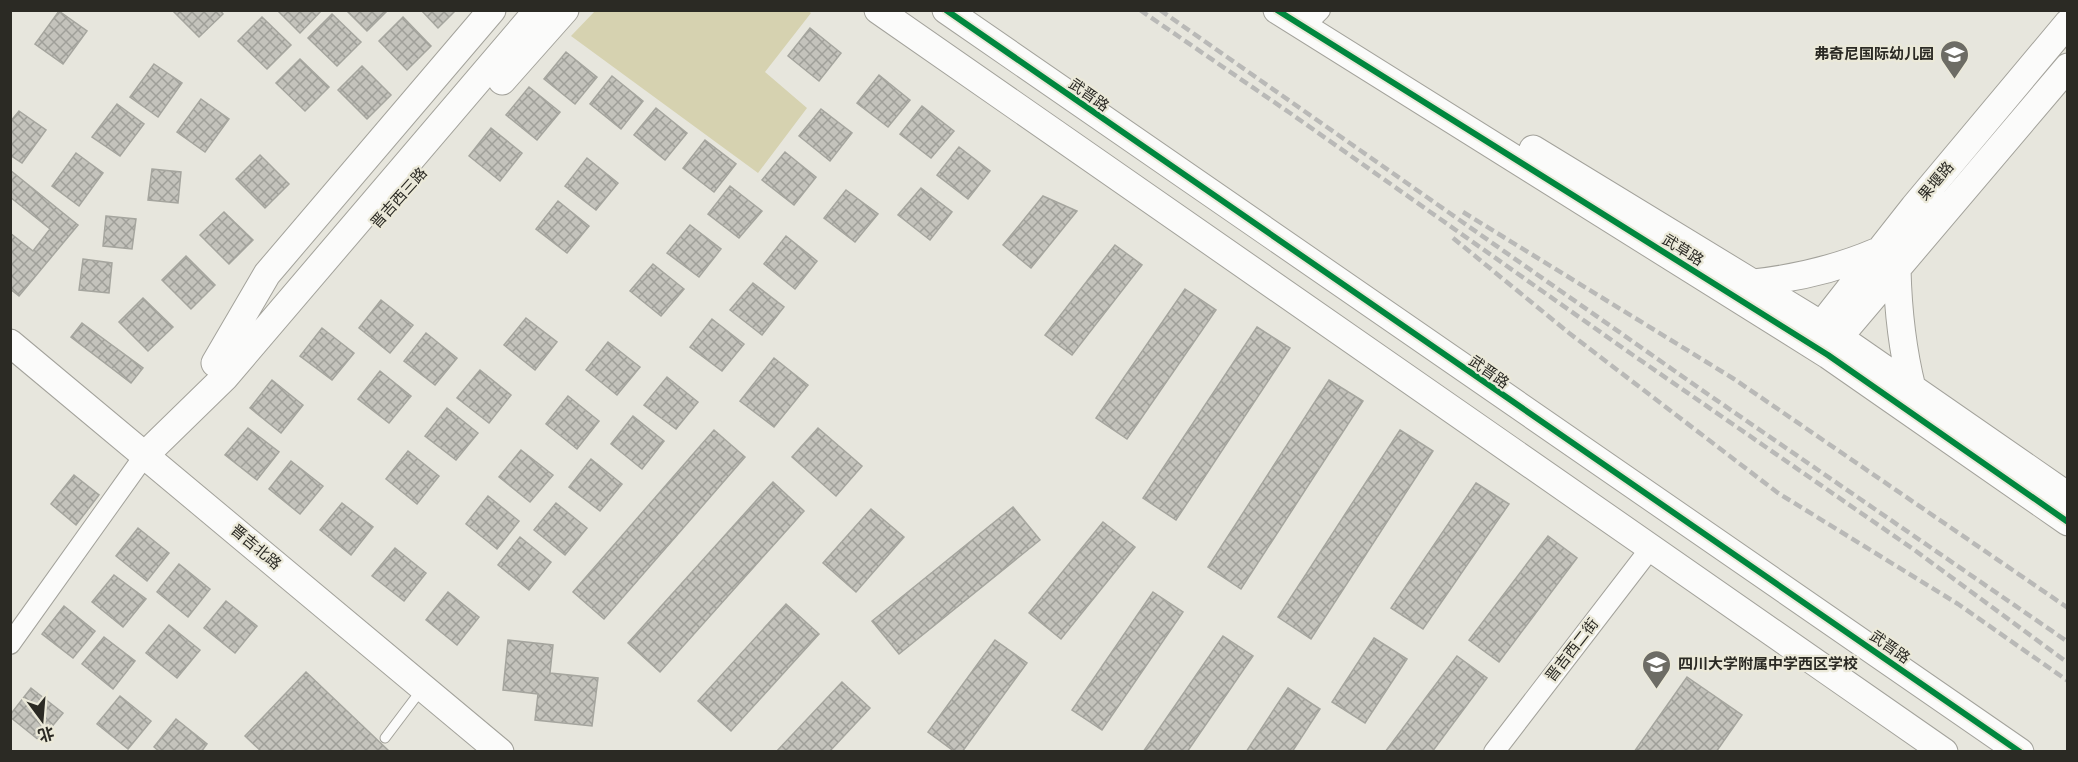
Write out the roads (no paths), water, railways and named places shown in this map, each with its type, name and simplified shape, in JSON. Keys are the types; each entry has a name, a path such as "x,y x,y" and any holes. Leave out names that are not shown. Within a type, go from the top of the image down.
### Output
{"street":[{"name":"晋吉西三路","path":"220,370 267,273 492,10"},
{"name":"晋吉西三路","path":"220,370 519,10"},
{"name":"晋吉西三路","path":"220,370 538,10"},
{"name":"晋吉西三路","path":"145,455 154,428 220,370 293,316 565,10"},
{"path":"878,10 1944,752"},
{"name":"武晋路","path":"946,10 2020,752"},
{"name":"武草路","path":"1277,10 1824,340 1911,388 2067,496"},
{"name":"武草路","path":"1314,12 1754,283 1824,340 2067,522"},
{"name":"果堰路","path":"1824,340 1888,260 2067,23"},
{"name":"果堰路","path":"1888,260 2067,67"},
{"path":"1754,283 1795,278 1846,264 1888,260 1903,354 1911,388"},
{"name":"晋吉北路","path":"10,343 500,752"},
{"path":"10,644 145,455"},
{"name":"晋吉西二街","path":"1494,752 1650,549"}],"lane":[{"path":"385,738 423,687"}],"railway":[{"path":"1140,10 1913,549 2068,663"},
{"path":"1160,10 1709,395 2068,642"},
{"path":"1463,212 1734,379 2068,608"},
{"path":"1453,238 1569,333 1778,493 1958,604 2068,681"}],"place":[{"name":"弗奇尼国际幼儿园","path":"1955,80"},
{"name":"四川大学附属中学西区学校","path":"1657,690"}]}
